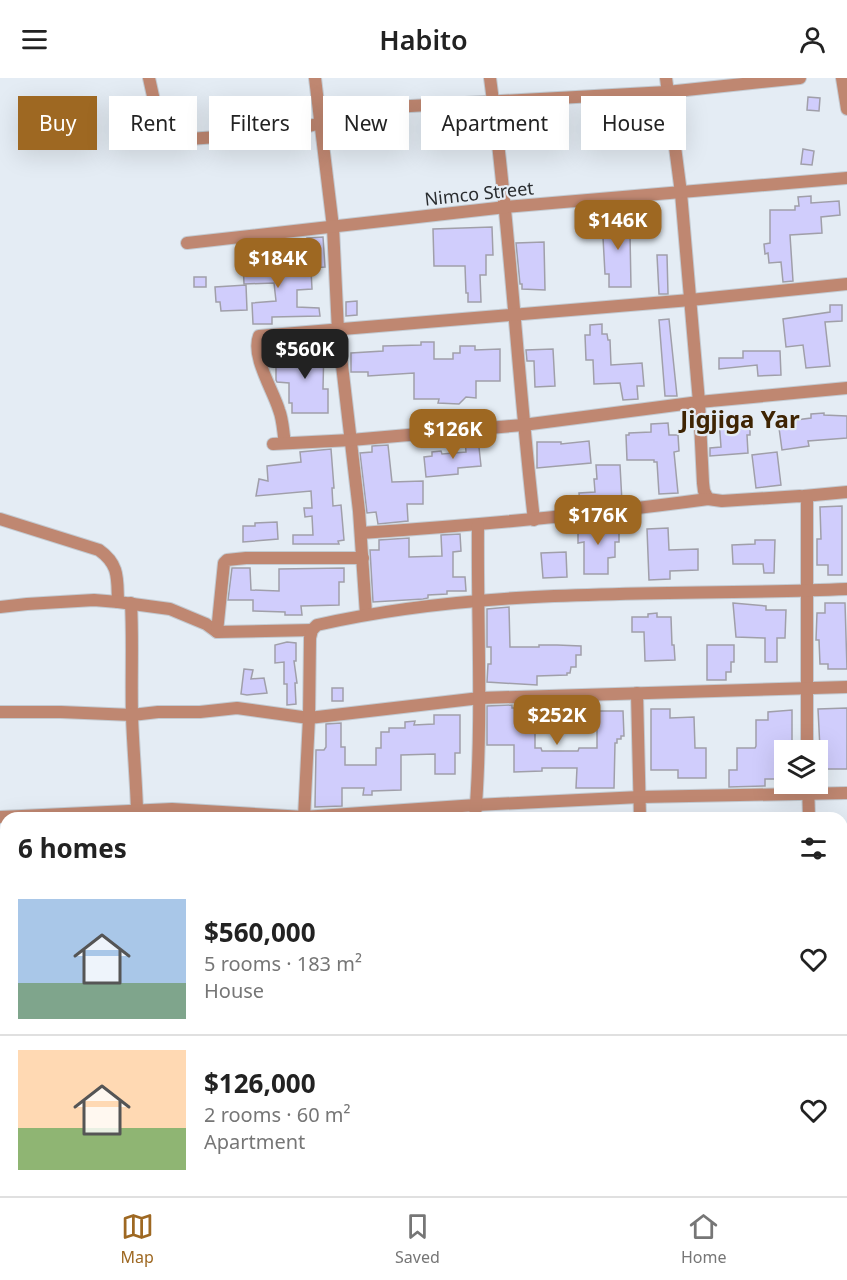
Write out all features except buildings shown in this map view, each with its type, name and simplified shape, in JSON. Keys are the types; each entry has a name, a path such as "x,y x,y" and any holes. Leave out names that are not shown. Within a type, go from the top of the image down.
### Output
{"street":[{"path":"149,78 159,123 172,134 189,139 282,131 320,117 421,108"},
{"path":"315,78 333,227 338,331 361,533 366,614"},
{"path":"490,78 493,96"},
{"path":"666,78 681,193 699,402 703,483 708,499"},
{"path":"569,98 667,92 800,78"},
{"path":"842,78 847,109"},
{"path":"499,150 523,424 534,520"},
{"name":"Nimco Street","path":"187,243 506,207 847,178"},
{"path":"847,284 690,300 259,336 256,344 280,412 279,443 351,440 523,424 699,402 847,388"},
{"path":"361,533 534,520 708,499 722,501 847,492"},
{"path":"804,496 807,498 807,740"},
{"path":"0,519 99,550 109,557 117,571 133,640 131,652 132,715 137,810"},
{"path":"476,811 480,698 477,601 478,525"},
{"path":"217,632 224,563 227,560 363,558"},
{"path":"304,812 312,630 317,625 366,614 477,601 608,593 847,589"},
{"path":"0,607 94,600 170,609 206,624 217,632 312,630"},
{"path":"0,712 132,715 237,708 309,718 480,698 847,687"},
{"path":"637,693 640,812"},
{"path":"447,812 640,797 774,790"},
{"path":"828,791 847,793"},
{"path":"808,794 809,812"},
{"path":"98,812 172,809 222,812"}],"district":[{"name":"Jigjiga Yar","path":"740,418"}]}
